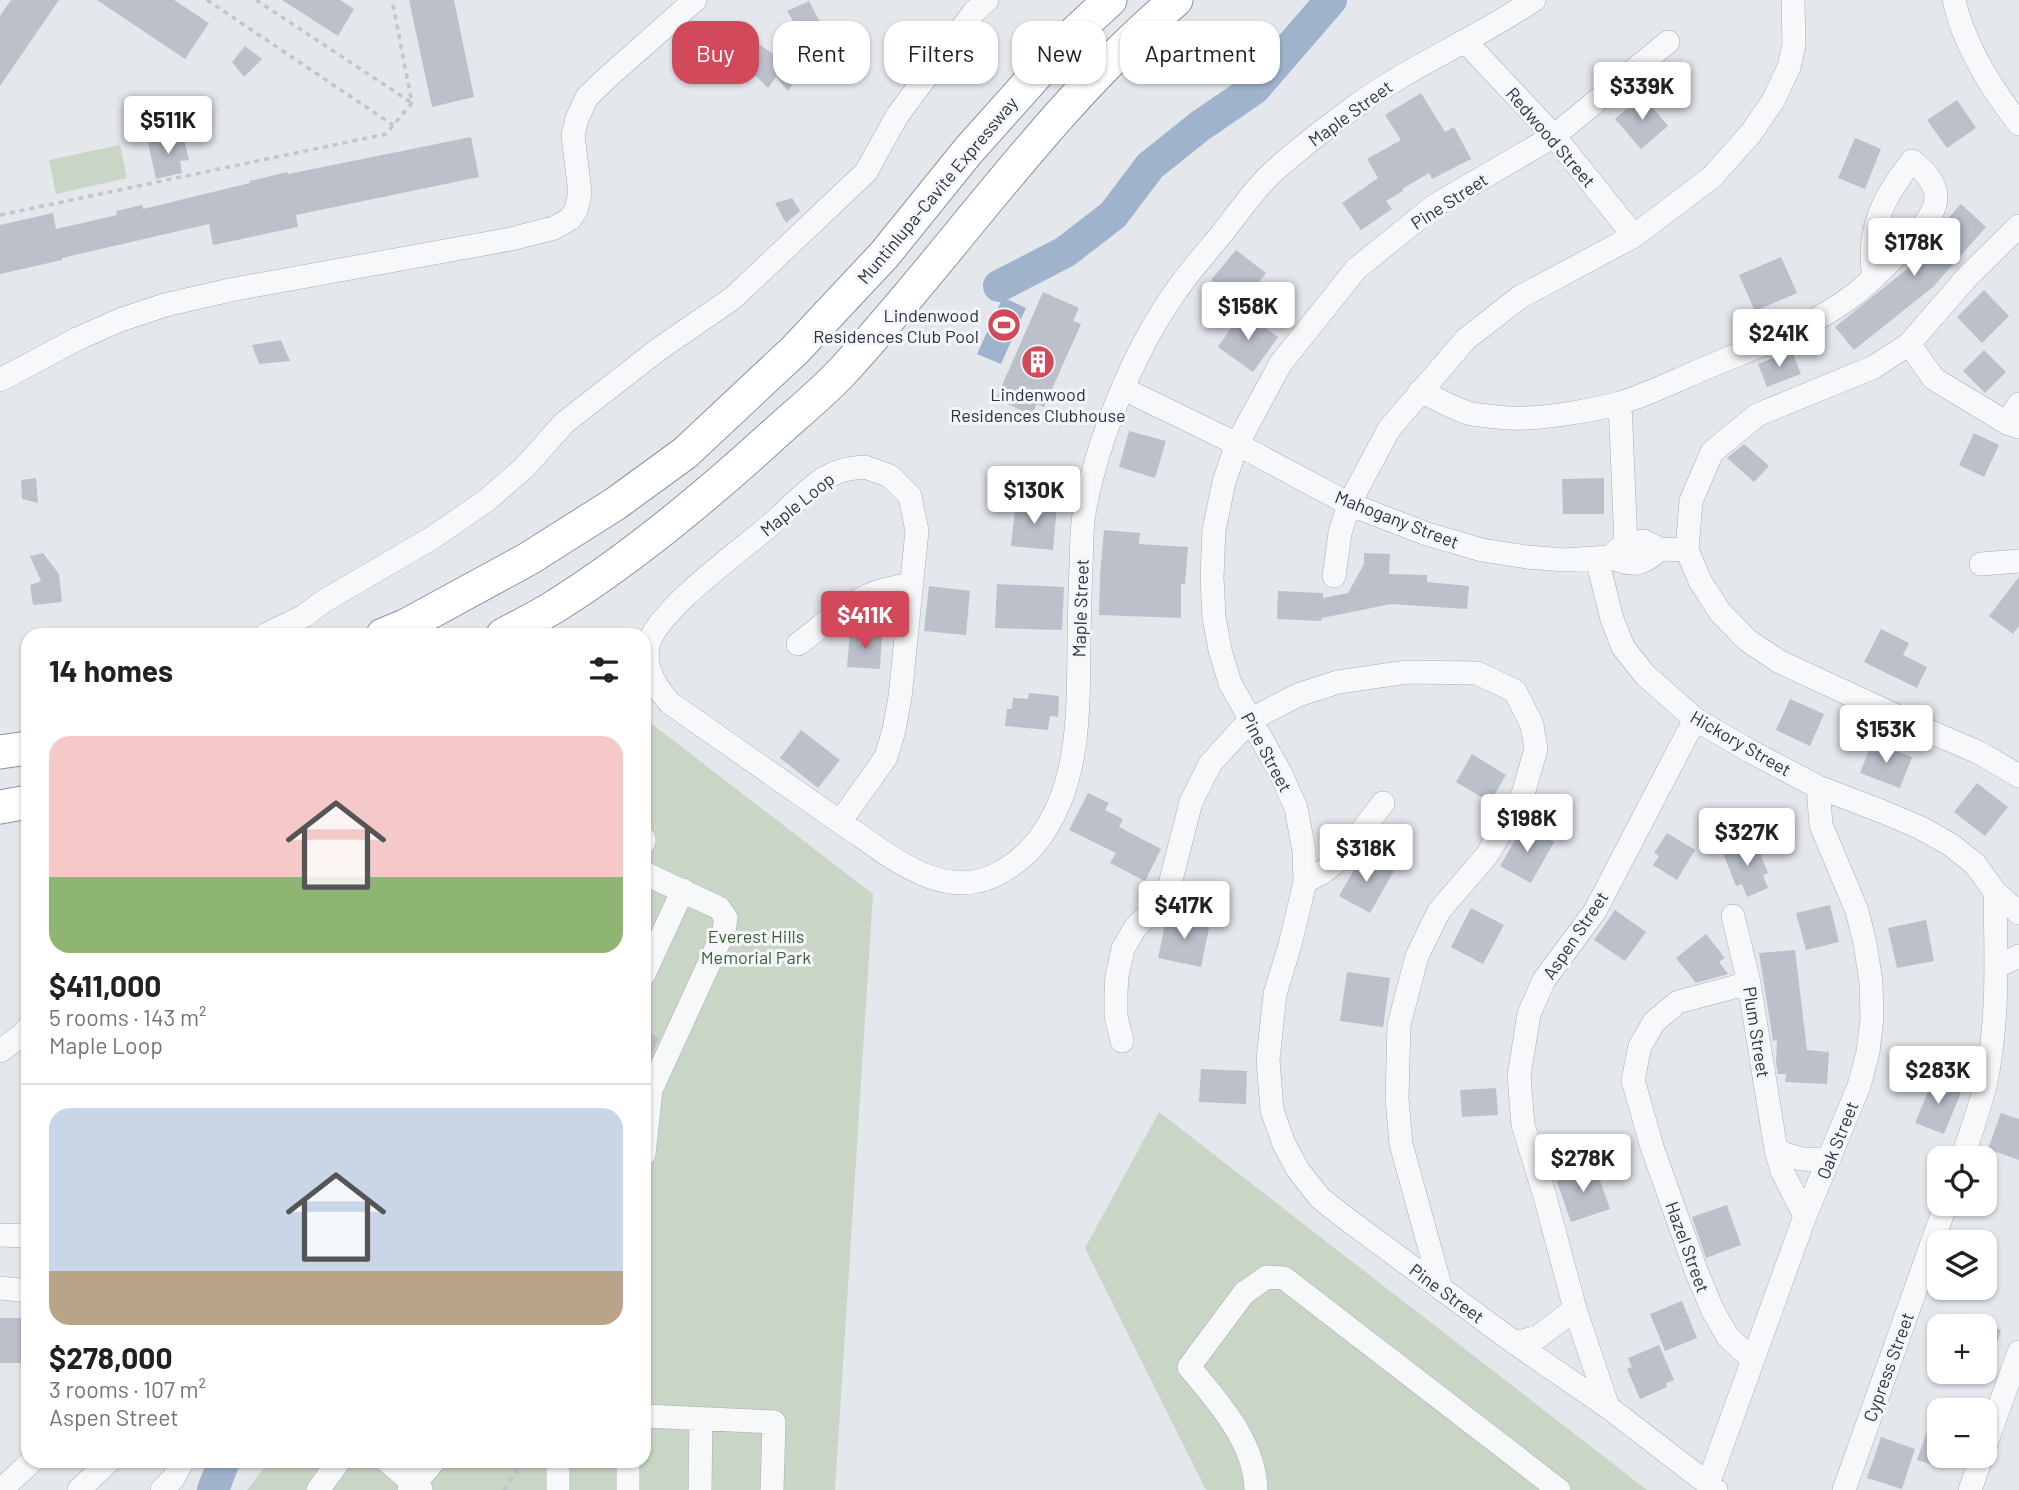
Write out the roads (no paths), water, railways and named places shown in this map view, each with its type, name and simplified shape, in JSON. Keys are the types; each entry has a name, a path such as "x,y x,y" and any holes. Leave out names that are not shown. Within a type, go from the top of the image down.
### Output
{"highway":[{"name":"Muntinlupa-Cavite Expressway","path":"400,628 528,559 615,504 685,453 804,341 884,255 977,140 1069,38 1110,0"},
{"path":"516,628 554,607 638,549 728,476 839,375 1086,87 1147,25 1176,0"},
{"path":"0,752 21,749"},
{"path":"0,807 21,803"}],"street":[{"path":"0,380 77,338 165,304 511,239 554,228 570,219 576,210 580,193 573,135 587,97 695,0"},
{"path":"279,628 304,616 324,601 432,538 487,500 525,467 564,424 659,349 733,298 866,172 897,116 974,12 987,0"},
{"name":"Maple Street","path":"840,822 904,865 924,876 947,883 972,882 994,876 1017,863 1038,841 1058,809 1075,746 1083,516 1095,465 1139,353 1175,291 1271,173 1353,108 1392,81 1466,42 1534,0"},
{"path":"1334,576 1340,533 1349,504 1389,429 1466,339 1520,297 1634,236 1712,177 1751,133 1773,101 1789,67 1794,46 1793,0"},
{"path":"1954,0 1957,14 1980,68 2019,124"},
{"name":"Redwood Street","path":"1466,42 1554,136 1634,236"},
{"name":"Pine Street","path":"1668,42 1554,136 1434,206 1356,269 1281,363 1237,444 1224,482 1214,530 1212,577 1214,617 1230,683 1281,774 1296,808 1304,851 1305,881 1273,1008 1268,1060 1272,1110 1284,1144 1298,1170 1320,1198 1515,1343 1608,1407 1712,1487"},
{"path":"2019,226 1968,276 1909,344 1874,367 1757,415 1712,452 1691,500 1687,550 1700,581 1713,602 1747,640 1780,662 1980,753 2019,776"},
{"path":"1420,391 1469,413 1525,419 1620,402 1788,332 1853,295 1874,277"},
{"path":"1909,344 1934,379 2015,418"},
{"name":"Mahogany Street","path":"1124,389 1237,444 1349,504 1427,534 1482,550 1564,561 1611,554 1626,565 1648,561 1660,549 1687,550"},
{"name":"Hickory Street","path":"1620,402 1611,554 1612,619 1623,648 1645,675 1695,719 1818,787 1921,828 1951,845 1975,864 1994,892 2019,913"},
{"name":"Maple Loop","path":"651,639 657,626 683,599 820,481 841,469 865,467 890,476 910,496 917,531 900,696 892,739 876,774 840,822 670,703 655,685 651,674"},
{"path":"1982,564 2019,561"},
{"path":"798,644 862,598 912,584"},
{"path":"1122,1041 1116,1016 1116,992 1123,949 1135,928 1155,908 1170,884 1191,802 1210,764 1250,720 1298,695 1338,682 1407,672 1477,673 1515,691 1532,725 1536,749 1523,794 1487,855 1439,911 1417,956 1399,1025 1397,1100 1401,1144 1441,1289"},
{"name":"Aspen Street","path":"1608,1407 1575,1309 1523,1125 1519,1076 1529,1014 1544,980 1595,911 1695,719"},
{"name":"Oak Street","path":"1712,1487 1752,1360 1805,1216 1859,1086 1868,1052 1872,1018 1871,982 1865,943 1857,911 1821,825 1818,787"},
{"path":"1305,881 1323,872 1342,857 1383,803"},
{"path":"651,876 719,908 726,918 726,925 651,1089"},
{"path":"651,959 683,890"},
{"path":"1966,1146 1985,1086 1991,1049 1996,967 1994,892"},
{"name":"Plum Street","path":"1733,916 1749,983 1776,1150 1782,1171 1805,1216"},
{"path":"1996,967 2019,956"},
{"name":"Hazel Street","path":"1749,983 1678,1002 1654,1022 1640,1046 1633,1080 1652,1147 1713,1311 1728,1337 1752,1360"},
{"path":"0,1051 21,1036"},
{"path":"1776,1150 1795,1159 1830,1157"},
{"name":"Cypress Street","path":"1844,1490 1942,1216"},
{"path":"0,1235 21,1236"},
{"path":"1256,1490 1255,1473 1248,1451 1224,1409 1189,1367 1244,1293 1267,1277 1284,1278 1559,1490"},
{"path":"0,1288 21,1290"},
{"path":"1515,1343 1538,1337 1575,1309"},
{"path":"1997,1413 2019,1352"},
{"path":"651,1416 774,1422 772,1490"},
{"path":"700,1490 701,1419"},
{"path":"1,1490 25,1468"},
{"path":"79,1490 102,1468"},
{"path":"162,1490 179,1468"},
{"path":"318,1490 334,1468"},
{"path":"394,1468 414,1488 430,1468"},
{"path":"558,1468 558,1490"},
{"path":"628,1468 628,1490"},
{"path":"1970,1490 1978,1468"}],"water":[{"name":"Lindenwood Residences Club Pool","path":"1003,297 1026,308 1001,364 977,354"}],"waterway":[{"path":"999,286 1065,252 1113,215 1150,166 1200,126 1254,89 1331,0"},
{"path":"213,1490 221,1468"}],"place":[{"name":"Lindenwood Residences Club Pool","path":"1004,325"},
{"name":"Lindenwood Residences Clubhouse","path":"1038,362"}],"park label":[{"name":"Everest Hills Memorial Park","path":"756,946"}]}
